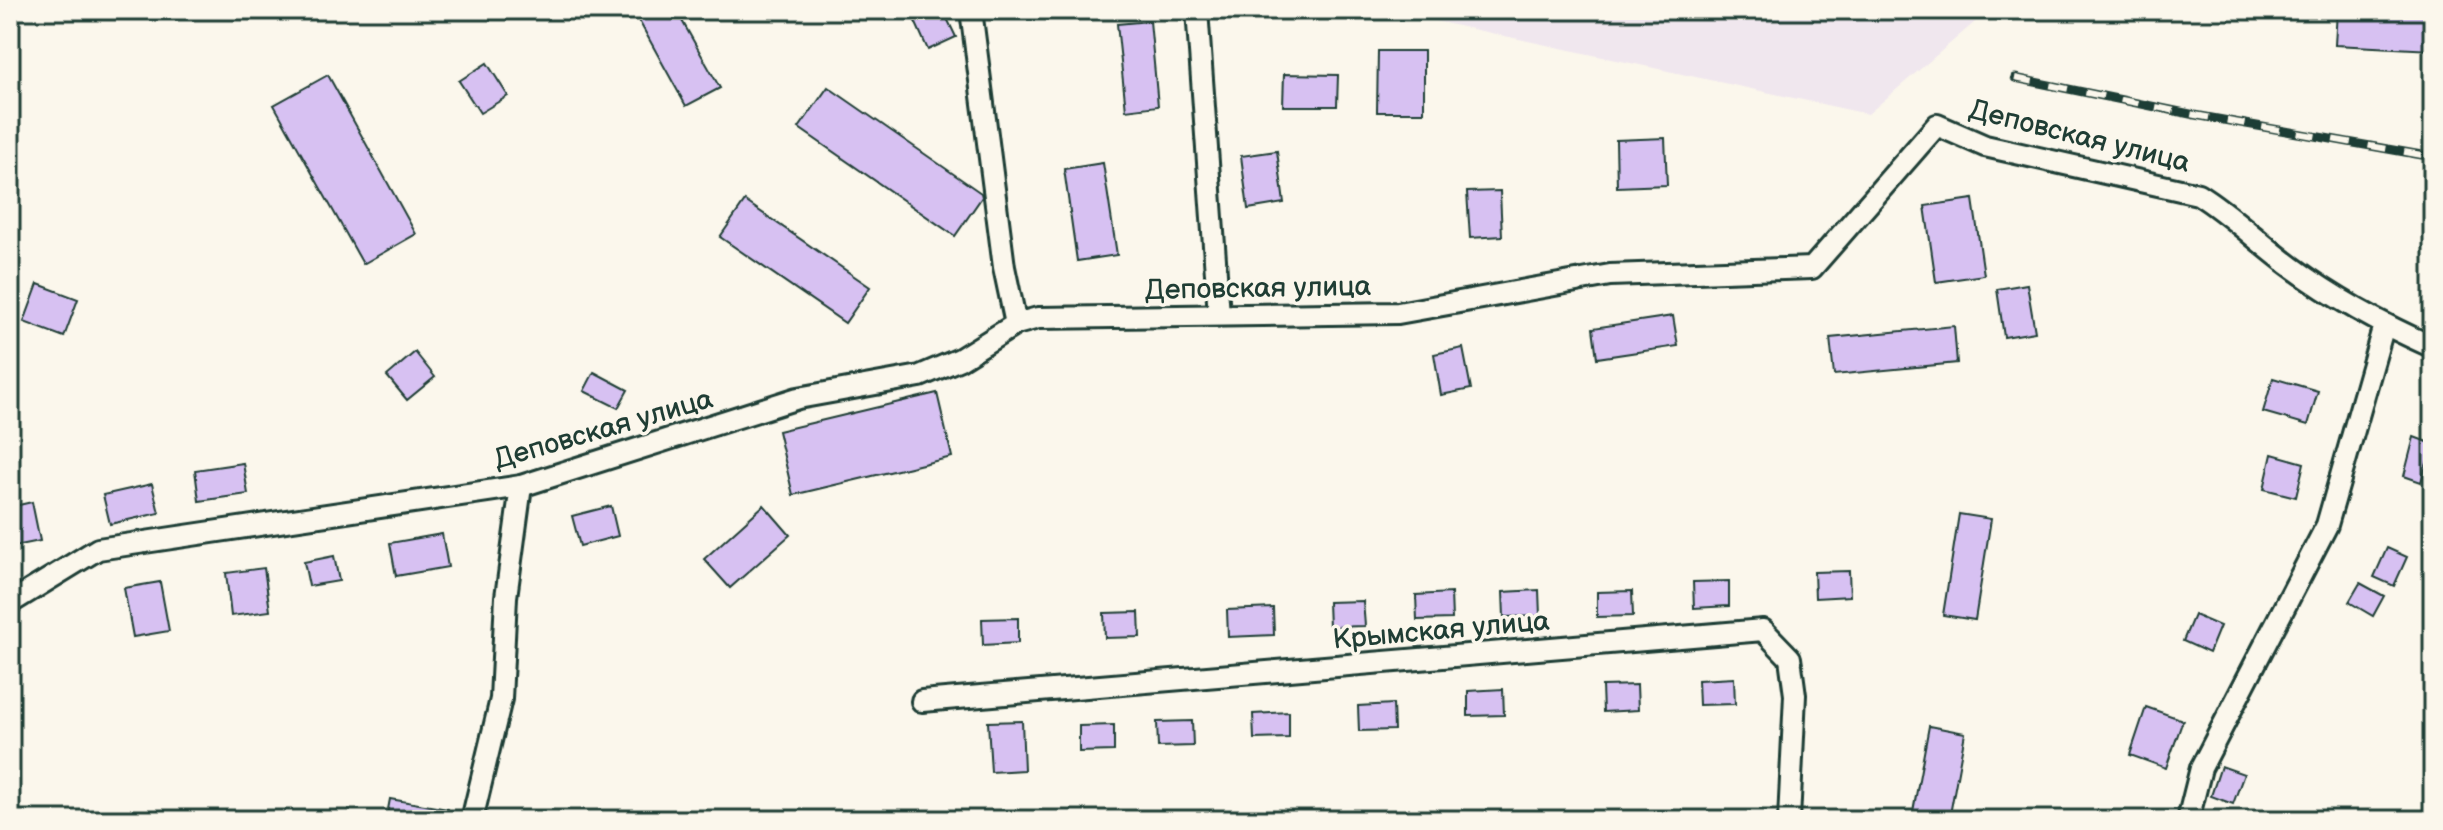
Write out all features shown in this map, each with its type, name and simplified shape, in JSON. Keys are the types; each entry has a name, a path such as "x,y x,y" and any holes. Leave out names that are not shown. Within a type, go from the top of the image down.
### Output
{"street":[{"path":"971,10 1004,267 1016,324"},
{"path":"1197,10 1219,315"},
{"name":"Деповская улица","path":"10,603 98,549 521,486 798,398 920,376 960,359 1016,324 1038,318 1398,313 1610,275 1812,268 1937,125 1985,146 2198,194 2227,212 2292,267 2384,325 2433,347"},
{"path":"2188,820 2201,768 2327,525 2384,325"},
{"path":"472,820 501,699 506,597 521,486"},
{"name":"Крымская улица","path":"922,701 1763,630 1790,658 1795,695 1789,820"}],"shaded area":[{"path":"1384,10 1989,10 1868,114"}],"building":[{"path":"633,10 676,10 720,88 686,106"},
{"path":"910,10 943,10 956,37 928,50"},
{"path":"2337,10 2433,10 2433,50 2335,45"},
{"path":"1150,21 1158,106 1126,110 1117,24"},
{"path":"1378,51 1424,51 1424,112 1377,112"},
{"path":"487,63 508,96 480,113 459,81"},
{"path":"1284,74 1338,75 1337,106 1283,106"},
{"path":"328,75 416,234 363,264 274,105"},
{"path":"828,87 981,193 982,197 955,236 799,128"},
{"path":"1665,138 1667,185 1617,187 1616,140"},
{"path":"1277,151 1284,203 1248,209 1241,156"},
{"path":"1103,163 1117,255 1077,261 1064,169"},
{"path":"1500,191 1502,236 1470,238 1467,192"},
{"path":"1973,199 1984,275 1936,282 1925,206"},
{"path":"745,201 870,287 845,323 720,237"},
{"path":"38,284 78,299 64,337 24,322"},
{"path":"2027,284 2035,332 2004,337 1997,289"},
{"path":"1673,316 1678,346 1597,358 1593,328"},
{"path":"1954,326 1957,363 1834,375 1830,338"},
{"path":"1463,348 1471,389 1441,395 1434,354"},
{"path":"415,352 435,377 407,400 387,376"},
{"path":"594,372 628,390 618,408 584,391"},
{"path":"2273,378 2318,391 2308,425 2263,412"},
{"path":"937,393 952,457 793,495 778,431"},
{"path":"2414,437 2433,444 2421,482 2404,476"},
{"path":"2272,454 2304,463 2296,497 2264,489"},
{"path":"243,463 248,494 199,501 195,470"},
{"path":"152,484 159,513 110,524 103,495"},
{"path":"32,502 40,541 10,547 10,507"},
{"path":"764,505 790,535 730,588 704,559"},
{"path":"611,506 618,536 580,546 572,516"},
{"path":"1959,514 1991,519 1975,620 1943,615"},
{"path":"442,534 448,567 396,576 390,543"},
{"path":"2387,548 2407,557 2394,586 2374,577"},
{"path":"334,556 339,581 309,586 304,562"},
{"path":"264,568 270,611 231,616 226,573"},
{"path":"1849,571 1850,596 1815,598 1814,572"},
{"path":"1729,581 1729,606 1694,608 1693,582"},
{"path":"160,582 169,631 133,637 124,588"},
{"path":"2360,583 2384,596 2373,616 2349,602"},
{"path":"1539,590 1540,616 1504,617 1503,592"},
{"path":"1632,591 1633,616 1597,617 1597,592"},
{"path":"1451,593 1452,619 1417,620 1416,595"},
{"path":"1363,601 1365,626 1329,627 1328,602"},
{"path":"1273,608 1274,635 1228,637 1227,610"},
{"path":"1139,612 1140,637 1105,638 1104,613"},
{"path":"2194,615 2220,626 2209,653 2183,641"},
{"path":"1018,618 1018,643 983,645 982,619"},
{"path":"1734,678 1735,704 1699,705 1698,680"},
{"path":"1637,685 1638,710 1603,712 1602,686"},
{"path":"1503,689 1504,715 1468,716 1468,691"},
{"path":"1393,704 1394,730 1359,731 1358,706"},
{"path":"2146,707 2183,720 2166,768 2130,755"},
{"path":"1289,712 1289,738 1254,739 1253,714"},
{"path":"1022,721 1024,770 991,772 988,722"},
{"path":"1192,721 1193,746 1158,747 1157,722"},
{"path":"1114,725 1114,751 1079,752 1079,726"},
{"path":"1929,726 1965,733 1949,820 1912,817"},
{"path":"2221,766 2244,774 2233,804 2211,796"},
{"path":"390,799 448,809 447,820 386,820"}],"railway":[{"path":"2015,78 2195,115 2433,157"}]}
